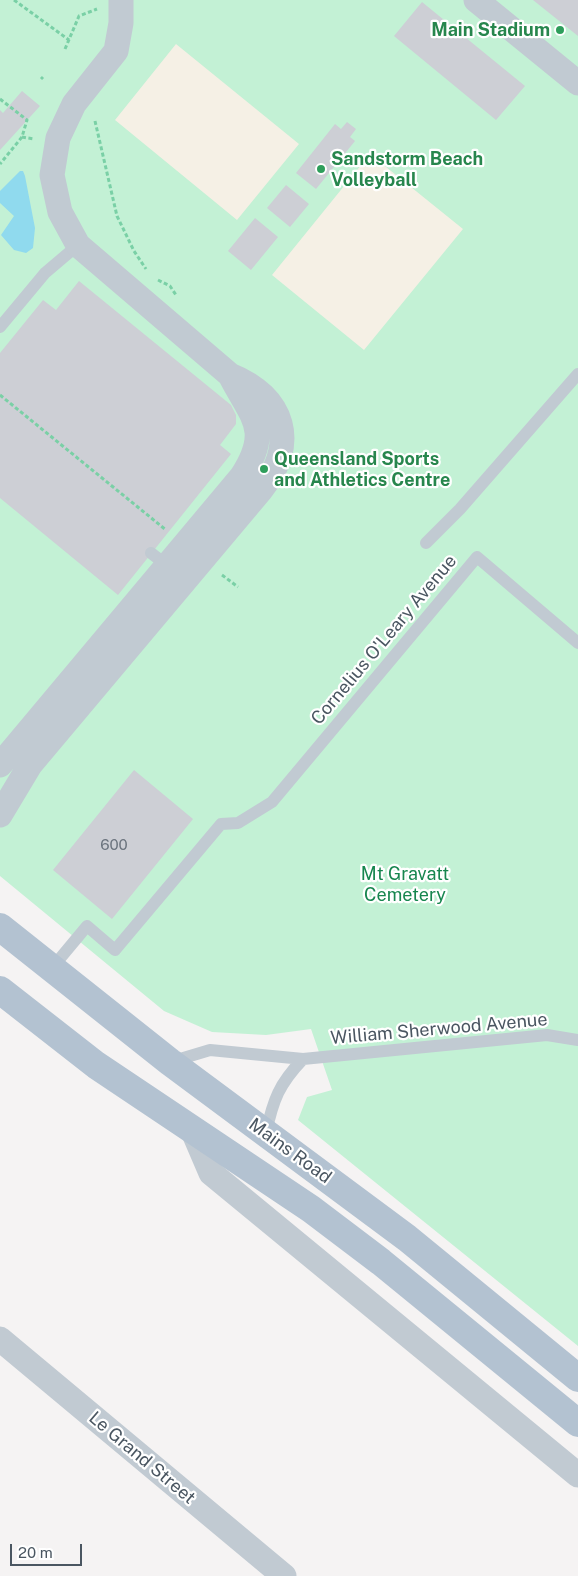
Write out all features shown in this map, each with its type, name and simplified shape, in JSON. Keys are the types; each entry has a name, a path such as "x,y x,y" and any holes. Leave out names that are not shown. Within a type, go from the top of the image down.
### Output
{"main road":[{"name":"Mains Road","path":"0,927 170,1062 407,1238 578,1378"},
{"name":"Mains Road","path":"0,990 96,1065 311,1209 381,1262 578,1423"}],"street":[{"path":"476,0 578,83"},
{"path":"0,815 30,765 168,567 274,474 282,454 282,433 277,413 266,396 250,383 230,375 78,245 60,212 52,175 58,138 74,104 116,51 121,23 111,4"},
{"path":"0,765 168,567 242,476 254,458 258,439 257,423 230,375"},
{"path":"193,1130 211,1173 578,1476"},
{"name":"Le Grand Street","path":"0,1339 284,1576"}],"lane":[{"path":"0,327 45,273 78,245"},
{"path":"426,543 460,509 578,374"},
{"name":"Cornelius O'Leary Avenue","path":"52,968 87,926 115,950 221,824 238,823 272,802 477,557 578,643"},
{"name":"William Sherwood Avenue","path":"170,1062 210,1050 303,1059 547,1035 578,1040"},
{"path":"266,1134 276,1094 282,1082 303,1059"}],"path":[{"path":"14,0 69,40"},
{"path":"65,49 79,16 111,4"},
{"path":"0,99 26,120 22,137 0,164"},
{"path":"96,116 94,124 118,216 134,251 150,272"},
{"path":"22,137 34,139"},
{"path":"154,276 170,286 179,301"},
{"path":"0,394 185,545"}],"green space":[{"name":"Queensland Sports and Athletics Centre","path":"0,0 578,0 578,1346 298,1120 307,1097 332,1090 311,1029 266,1035 212,1032 164,1011 0,876"}],"sand":[{"path":"176,44 299,144 237,220 115,120"},
{"path":"370,154 463,229 364,350 272,275"}],"water":[{"path":"20,171 23,171 25,176 35,228 33,248 26,253 14,250 1,235 14,216 0,203 0,191"}],"building":[{"path":"533,0 578,0 578,36"},
{"path":"422,2 525,86 496,120 394,36"},
{"path":"22,91 40,106 0,150 0,110 3,113"},
{"path":"347,122 356,129 350,137 355,141 316,189 296,173 335,124 341,129"},
{"path":"286,185 309,204 290,227 267,208"},
{"path":"255,218 278,237 251,270 228,251"},
{"path":"79,281 231,405 236,415 236,424 220,445 231,454 118,595 0,498 0,353 43,300 56,310"},
{"path":"134,770 193,819 112,919 53,870"}],"place":[{"name":"Main Stadium","path":"560,30"},
{"name":"Sandstorm Beach Volleyball","path":"321,169"},
{"name":"Queensland Sports and Athletics Centre","path":"264,469"}],"park label":[{"name":"Mt Gravatt Cemetery","path":"405,884"}]}
